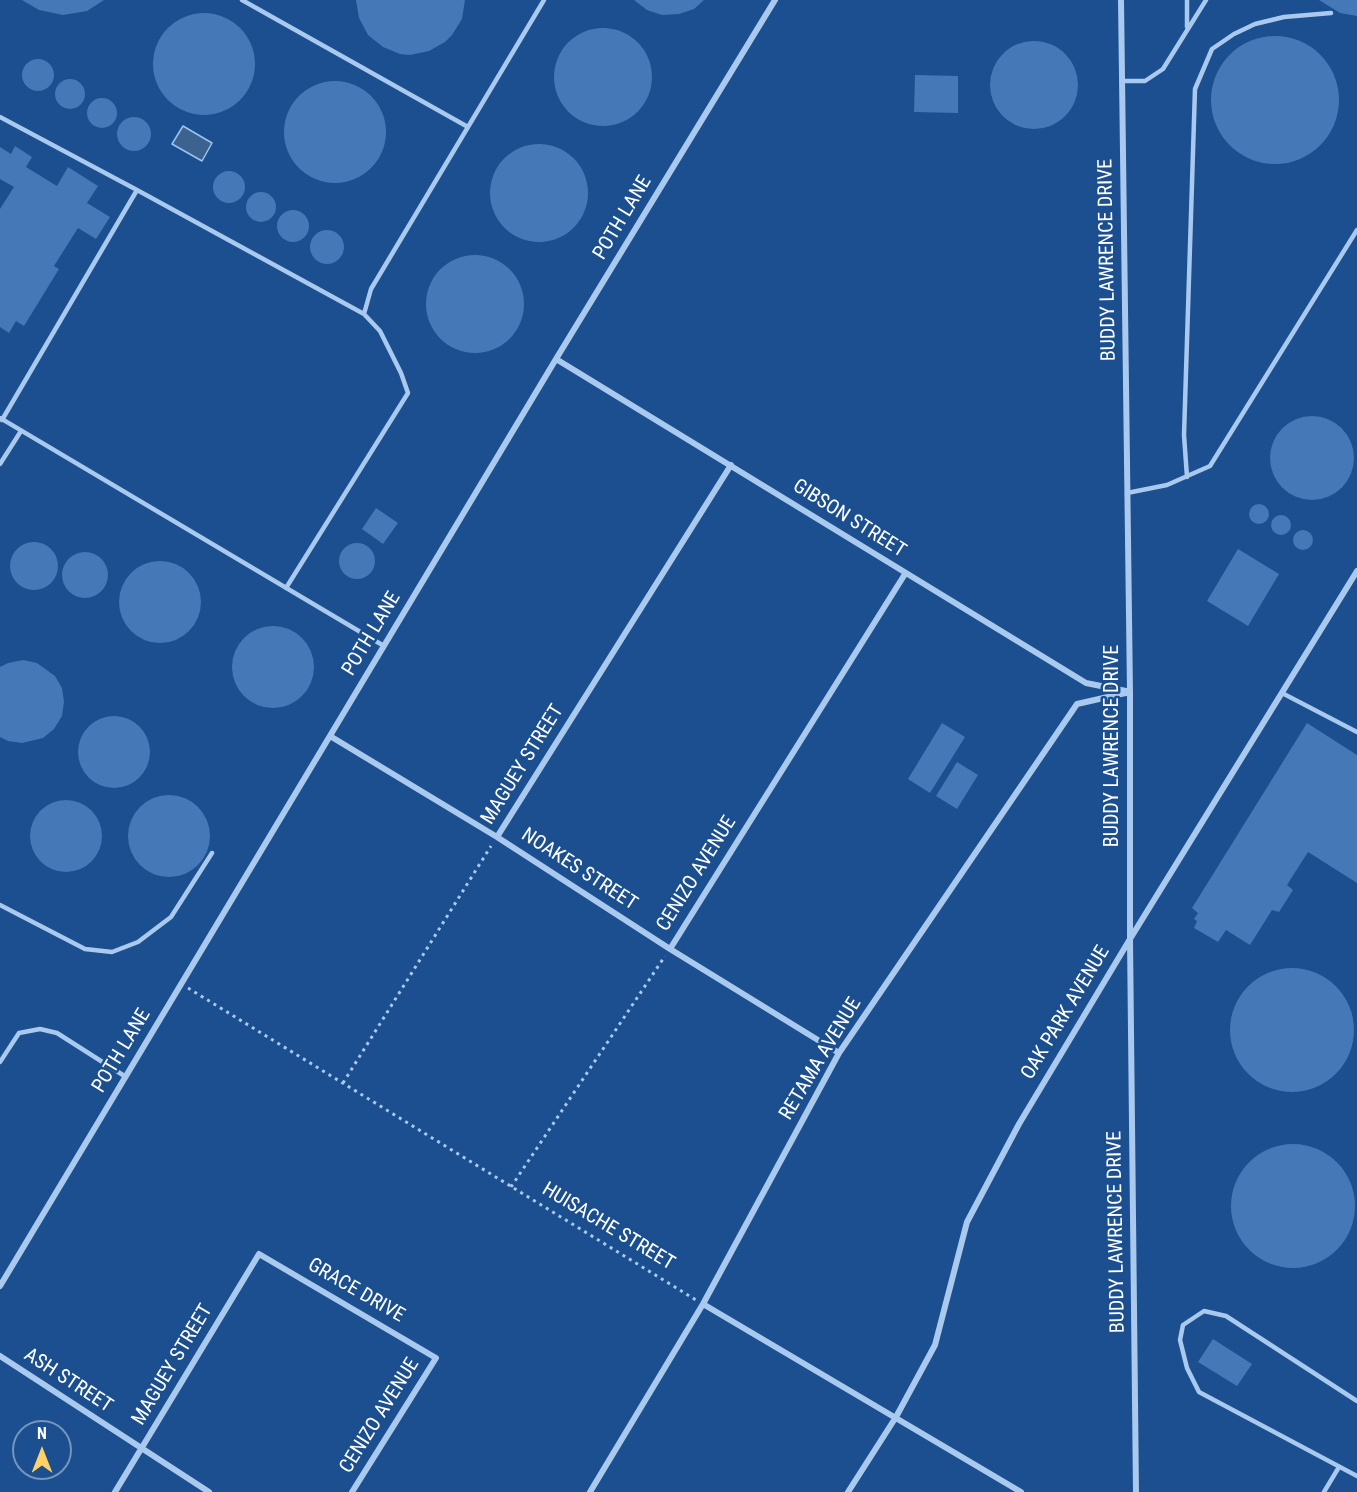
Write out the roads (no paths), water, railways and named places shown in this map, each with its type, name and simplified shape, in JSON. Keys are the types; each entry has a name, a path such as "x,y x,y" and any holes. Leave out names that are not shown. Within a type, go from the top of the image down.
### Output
{"street":[{"name":"POTH LANE","path":"0,1287 556,359 775,0"},
{"name":"BUDDY LAWRENCE DRIVE","path":"1121,0 1130,692 1130,939 1136,1492"},
{"name":"GIBSON STREET","path":"556,359 1086,683 1130,692"},
{"name":"MAGUEY STREET","path":"497,837 731,465"},
{"name":"OAK PARK AVENUE","path":"848,1492 896,1417 935,1345 967,1222 1019,1124 1357,571"},
{"name":"CENIZO AVENUE","path":"670,949 905,574"},
{"name":"RETAMA AVENUE","path":"590,1492 703,1304 840,1053 1077,704 1130,692"},
{"name":"NOAKES STREET","path":"330,736 497,837 670,949 840,1053"},
{"name":"MAGUEY STREET","path":"115,1492 259,1254"},
{"name":"GRACE DRIVE","path":"259,1254 436,1358"},
{"path":"703,1304 1021,1492"},
{"name":"ASH STREET","path":"0,1356 209,1492"},
{"name":"CENIZO AVENUE","path":"352,1492 436,1358"}],"lane":[{"path":"242,0 468,127"},
{"path":"364,314 371,289 544,0"},
{"path":"1186,0 1187,28"},
{"path":"1122,81 1145,81 1163,69 1206,0"},
{"path":"1186,477 1184,435 1195,89 1212,49 1234,34 1254,24 1284,17 1330,13"},
{"path":"0,117 364,314 380,331 401,373 408,393 286,588"},
{"path":"136,190 1,419 384,646"},
{"path":"1127,493 1167,485 1210,466 1357,230"},
{"path":"0,464 21,430"},
{"path":"1282,693 1357,732"},
{"path":"0,905 85,949 112,952 138,942 171,917 212,853"},
{"path":"0,1062 19,1033 40,1029 57,1033 126,1077"},
{"path":"1357,1401 1226,1316 1204,1311 1183,1325 1180,1340 1186,1368 1199,1392 1357,1476"},
{"path":"1324,1492 1340,1467"}],"water":[{"path":"183,126 212,143 202,161 172,144"}]}
